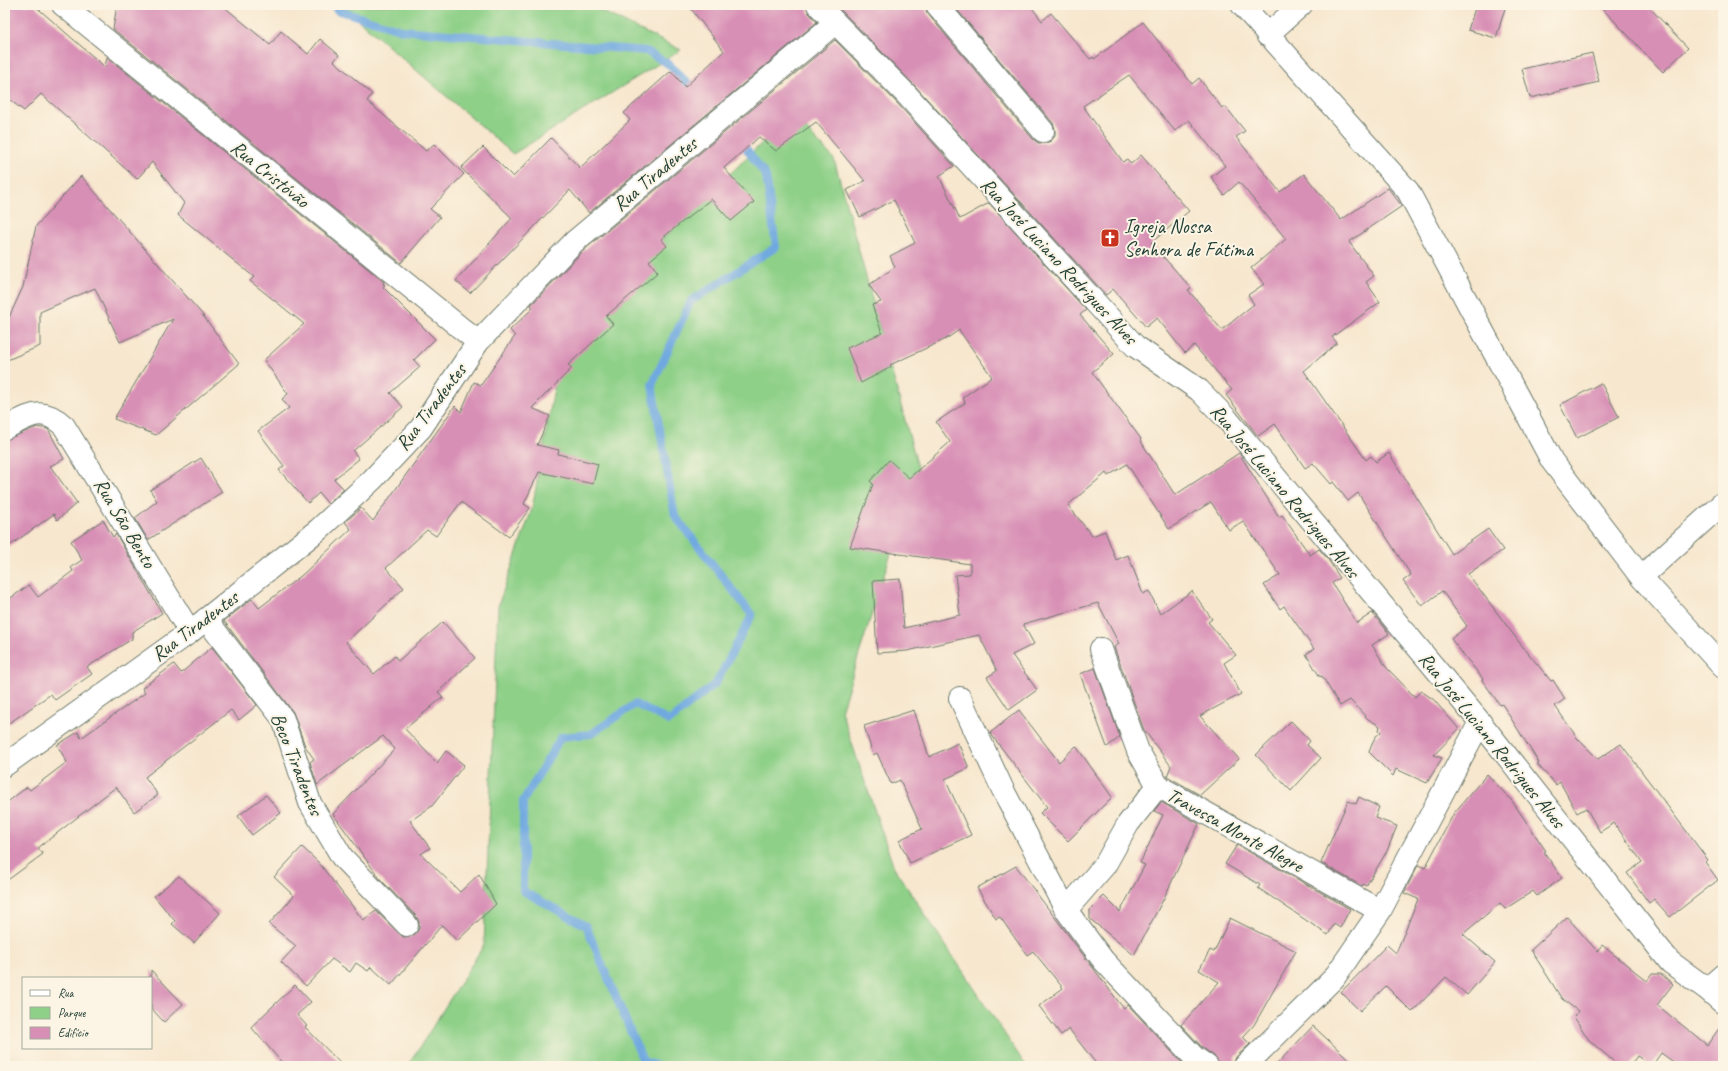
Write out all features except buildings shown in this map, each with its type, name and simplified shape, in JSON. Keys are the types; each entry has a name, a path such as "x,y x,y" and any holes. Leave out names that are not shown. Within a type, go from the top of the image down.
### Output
{"street":[{"name":"Rua Cristóvão","path":"63,5 478,342"},
{"name":"Rua José Luciano Rodrigues Alves","path":"818,5 906,94 1135,346 1199,390 1227,419 1480,722 1670,962 1715,982 1723,1003"},
{"path":"937,5 1043,131"},
{"path":"1242,5 1267,35 1408,191 1552,461 1641,577 1723,667"},
{"path":"1267,35 1301,5"},
{"name":"Rua Tiradentes","path":"5,765 198,625 318,530 372,480 421,428 478,342 574,242 836,23"},
{"name":"Rua São Bento","path":"5,428 36,413 45,414 56,418 64,426 198,625"},
{"path":"1641,577 1723,503"},
{"name":"Beco Tiradentes","path":"198,625 283,719 310,803 342,858 407,925"},
{"name":"Travessa Monte Alegre","path":"1101,649 1138,751 1158,786 1380,911"},
{"path":"960,698 1003,790 1066,910 1103,960 1194,1057 1207,1066"},
{"path":"1245,1066 1334,978 1380,911 1480,722"},
{"path":"1066,910 1105,865 1128,824 1158,786"}],"green space":[{"path":"341,5 589,5 681,50 513,154"},
{"path":"792,114 834,159 918,468 841,711 894,868 1026,1066 408,1066 484,945 498,606 532,509 564,334"}],"waterway":[{"path":"333,5 337,10 402,30 646,51 670,65 695,91"},
{"path":"658,1066 643,1061 586,926 523,891 523,801 561,737 591,734 635,704 669,721 716,683 752,615 675,516 652,385 691,301 776,247 766,176 740,140"}],"place":[{"name":"Igreja Nossa Senhora de Fátima","path":"1110,238"}]}
